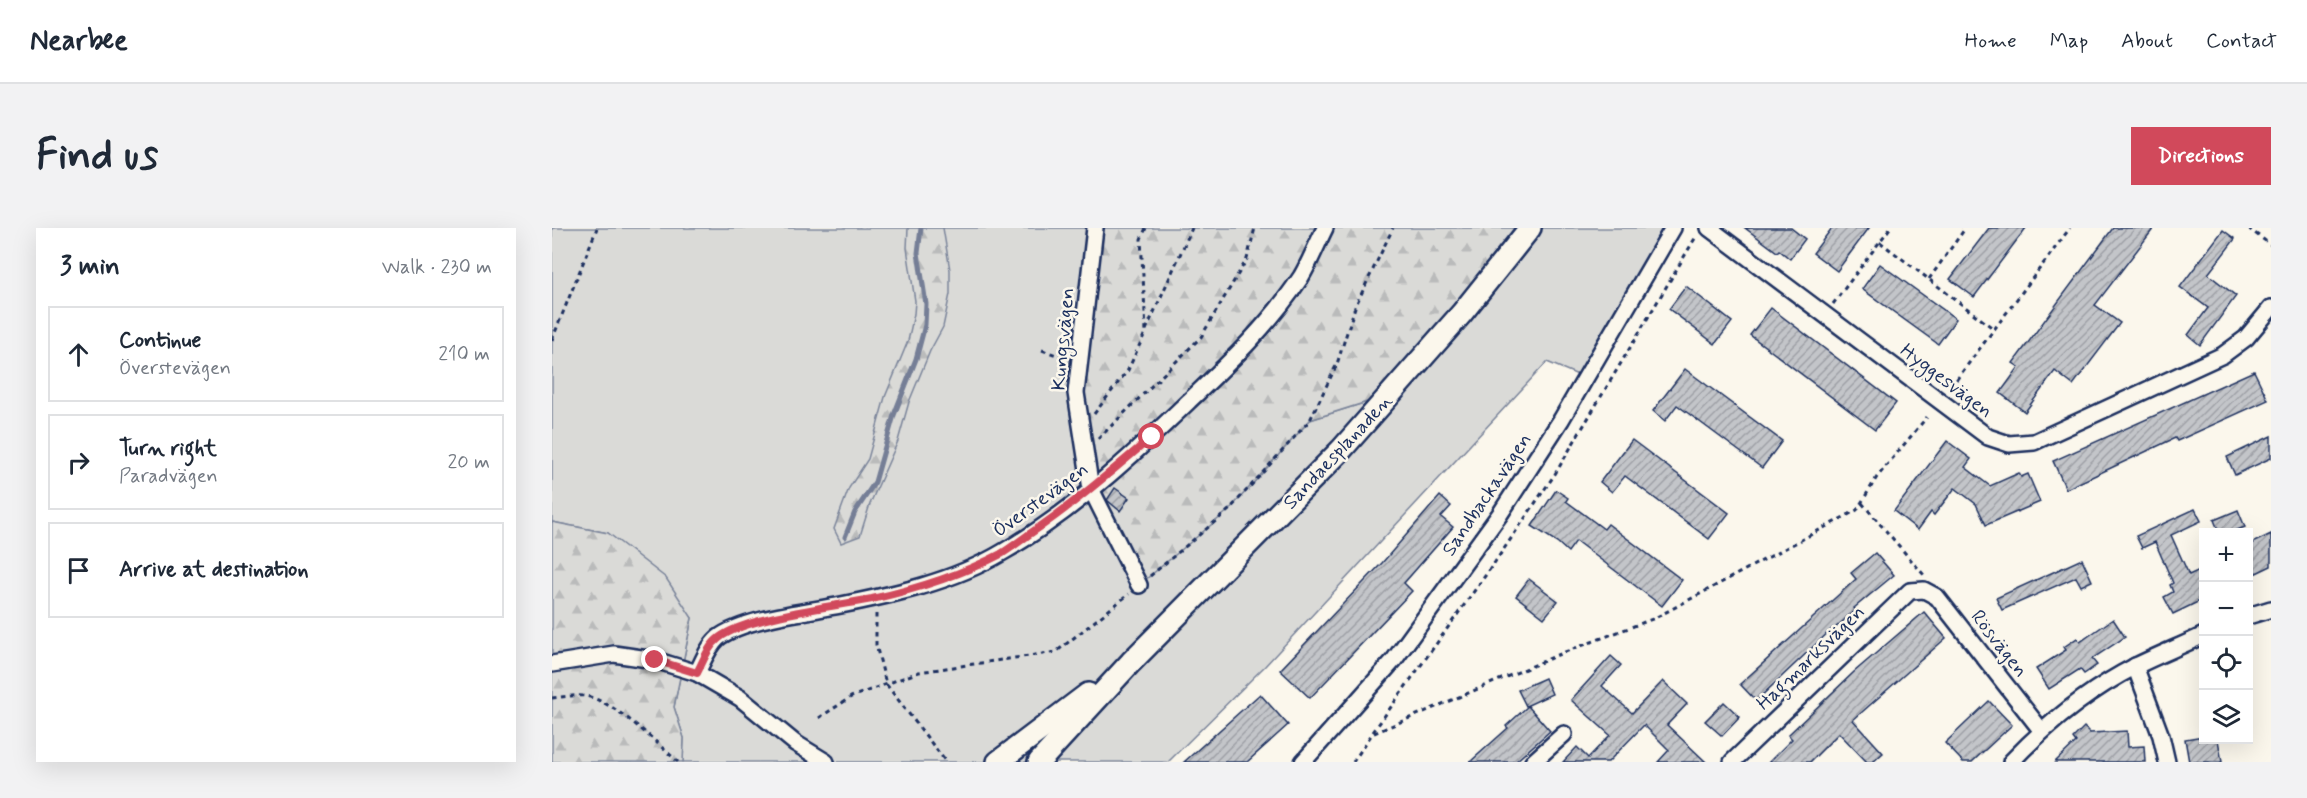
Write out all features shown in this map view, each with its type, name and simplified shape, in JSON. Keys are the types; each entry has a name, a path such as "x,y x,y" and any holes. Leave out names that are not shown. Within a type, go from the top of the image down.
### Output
{"main road":[{"name":"Sandaesplanaden","path":"1039,762 1131,662 1341,450 1462,313 1530,228"},
{"name":"Sandaesplanaden","path":"998,762 1131,662"}],"street":[{"name":"Kungsvägen","path":"1095,228 1076,393 1091,489 1139,585"},
{"name":"Överstevägen","path":"697,673 708,651 718,638 738,628 767,619 876,598 960,573 1003,553 1091,489 1152,437 1255,337 1301,276 1325,228"},
{"name":"Sandbackavägen","path":"1303,762 1395,660 1500,514 1561,420 1673,228"},
{"name":"Hyggesvägen","path":"1709,228 1988,437 2009,444 2034,442 2223,355 2246,338 2271,308"},
{"name":"Hagmarksvägen","path":"1732,762 1910,591 1924,590 1937,597"},
{"name":"Rösvägen","path":"1937,597 2041,730"},
{"path":"2253,614 2271,609"},
{"path":"2011,762 2041,730 2109,682 2136,666 2202,636"},
{"path":"552,664 614,654 655,660 697,673 740,699 795,743 826,762"},
{"path":"2136,666 2168,762"},
{"path":"1533,762 1564,734"},
{"path":"795,743 801,762"}],"path":[{"path":"552,340 597,228"},
{"path":"1146,228 1141,240 1146,331"},
{"path":"1094,415 1128,370 1192,228"},
{"path":"1086,451 1201,337 1247,259 1255,228"},
{"path":"819,718 851,697 919,672 1056,652 1229,510 1310,420 1337,364 1355,307 1393,228"},
{"path":"1353,762 1496,562 1555,474 1701,228"},
{"path":"1825,315 1890,228"},
{"path":"1929,279 1964,230 1962,228"},
{"path":"1951,387 2070,228"},
{"path":"2248,228 2271,245"},
{"path":"1880,242 1994,329"},
{"path":"1042,350 1078,362"},
{"path":"1372,734 1565,652 1655,618 1857,510 1877,477 1927,417"},
{"path":"1862,502 1927,579 1937,597"},
{"path":"876,598 876,645 886,684 946,762"},
{"path":"552,698 586,696 602,702 646,733 678,762"}],"green space":[{"path":"552,228 1095,228 1229,510 1310,420 1389,395 1530,228 1673,228 1585,378 1547,362 1265,666 1168,762 683,762 684,738 674,707 692,618 608,533 552,522"},
{"path":"908,228 943,228 950,270 950,294 943,327 930,351 909,402 898,441 870,504 860,536 841,543 834,529 849,488 868,459 885,397 908,341 914,314 915,301 907,248"},
{"path":"1095,228 1530,228 1389,395 1310,420 1229,510 1139,585 1091,489 1079,362"},
{"path":"552,522 608,533 666,578 692,618 674,707 684,738 683,762 552,762"}],"building":[{"path":"1745,228 1791,228 1805,239 1790,259"},
{"path":"1832,228 1869,228 1837,271 1813,253"},
{"path":"1989,228 2026,228 1974,297 1950,279"},
{"path":"2113,228 2154,228 2095,305 2120,323 2073,385 2055,371 2025,412 2000,393 2019,367 2013,363"},
{"path":"2223,230 2235,239 2208,274 2236,296 2200,345 2188,335 2208,308 2180,287"},
{"path":"1880,264 1956,319 1938,344 1862,289"},
{"path":"1686,286 1732,322 1715,344 1669,309"},
{"path":"1771,308 1896,403 1875,430 1750,335"},
{"path":"1685,369 1782,441 1762,468 1677,405 1665,421 1653,411"},
{"path":"2254,371 2268,400 2177,441 2175,438 2066,489 2053,461"},
{"path":"2271,436 2271,458 2235,475 2227,457"},
{"path":"1632,440 1729,513 1709,539 1625,476 1612,492 1600,482"},
{"path":"1947,441 1971,459 1965,467 1990,486 2019,473 2021,477 2028,474 2040,502 1986,525 1976,504 1955,488 1934,515 1931,512 1918,530 1894,511"},
{"path":"1115,488 1129,498 1120,511 1107,500"},
{"path":"1556,490 1568,498 1566,501 1604,529 1608,524 1682,580 1662,606 1576,541 1568,552 1532,526"},
{"path":"1440,496 1451,506 1441,517 1453,527 1404,583 1412,591 1310,698 1280,670 1382,563"},
{"path":"2195,509 2201,521 2171,535 2189,575 2199,570 2199,601 2173,614 2164,597 2173,592 2170,585 2173,583 2155,542 2142,548 2136,536"},
{"path":"2238,510 2245,527 2217,528 2214,520"},
{"path":"2271,534 2271,566 2253,575 2253,543"},
{"path":"1875,553 1894,575 1854,608 1856,610 1833,628 1756,701 1740,684 1856,579 1851,573"},
{"path":"2082,559 2092,581 2081,586 2076,577 2002,610 1996,598"},
{"path":"1529,579 1558,601 1544,618 1516,596"},
{"path":"1924,612 1946,638 1853,720 1883,753 1873,762 1867,762 1839,733 1810,762 1769,762 1792,739 1788,735 1854,672"},
{"path":"2113,619 2125,637 2092,659 2097,665 2084,674 2080,669 2049,689 2036,669 2066,650 2064,647 2077,638 2080,642"},
{"path":"1611,656 1621,665 1602,686 1632,713 1663,681 1687,704 1667,725 1706,762 1658,762 1669,750 1644,725 1608,762 1563,762 1577,747 1588,758 1610,735 1571,700"},
{"path":"1545,678 1552,694 1526,706 1518,690"},
{"path":"1260,694 1288,725 1247,762 1184,762"},
{"path":"1989,701 2012,725 1972,762 1963,762 1945,743"},
{"path":"1724,702 1740,717 1722,736 1705,721"},
{"path":"1528,706 1550,731 1515,762 1470,762 1508,728 1506,726"},
{"path":"2084,727 2090,733 2127,731 2128,747 2144,746 2145,762 2055,762 2076,742 2073,738"},
{"path":"2199,737 2199,744 2219,744 2222,762 2189,762 2185,739"}],"waterway":[{"path":"845,537 855,512 875,482 894,415 916,359 925,325 926,304 918,253 921,228"}],"route":[{"path":"655,660 697,673 708,651 718,638 738,628 767,619 876,598 960,573 1003,553 1044,525 1152,437"}]}
